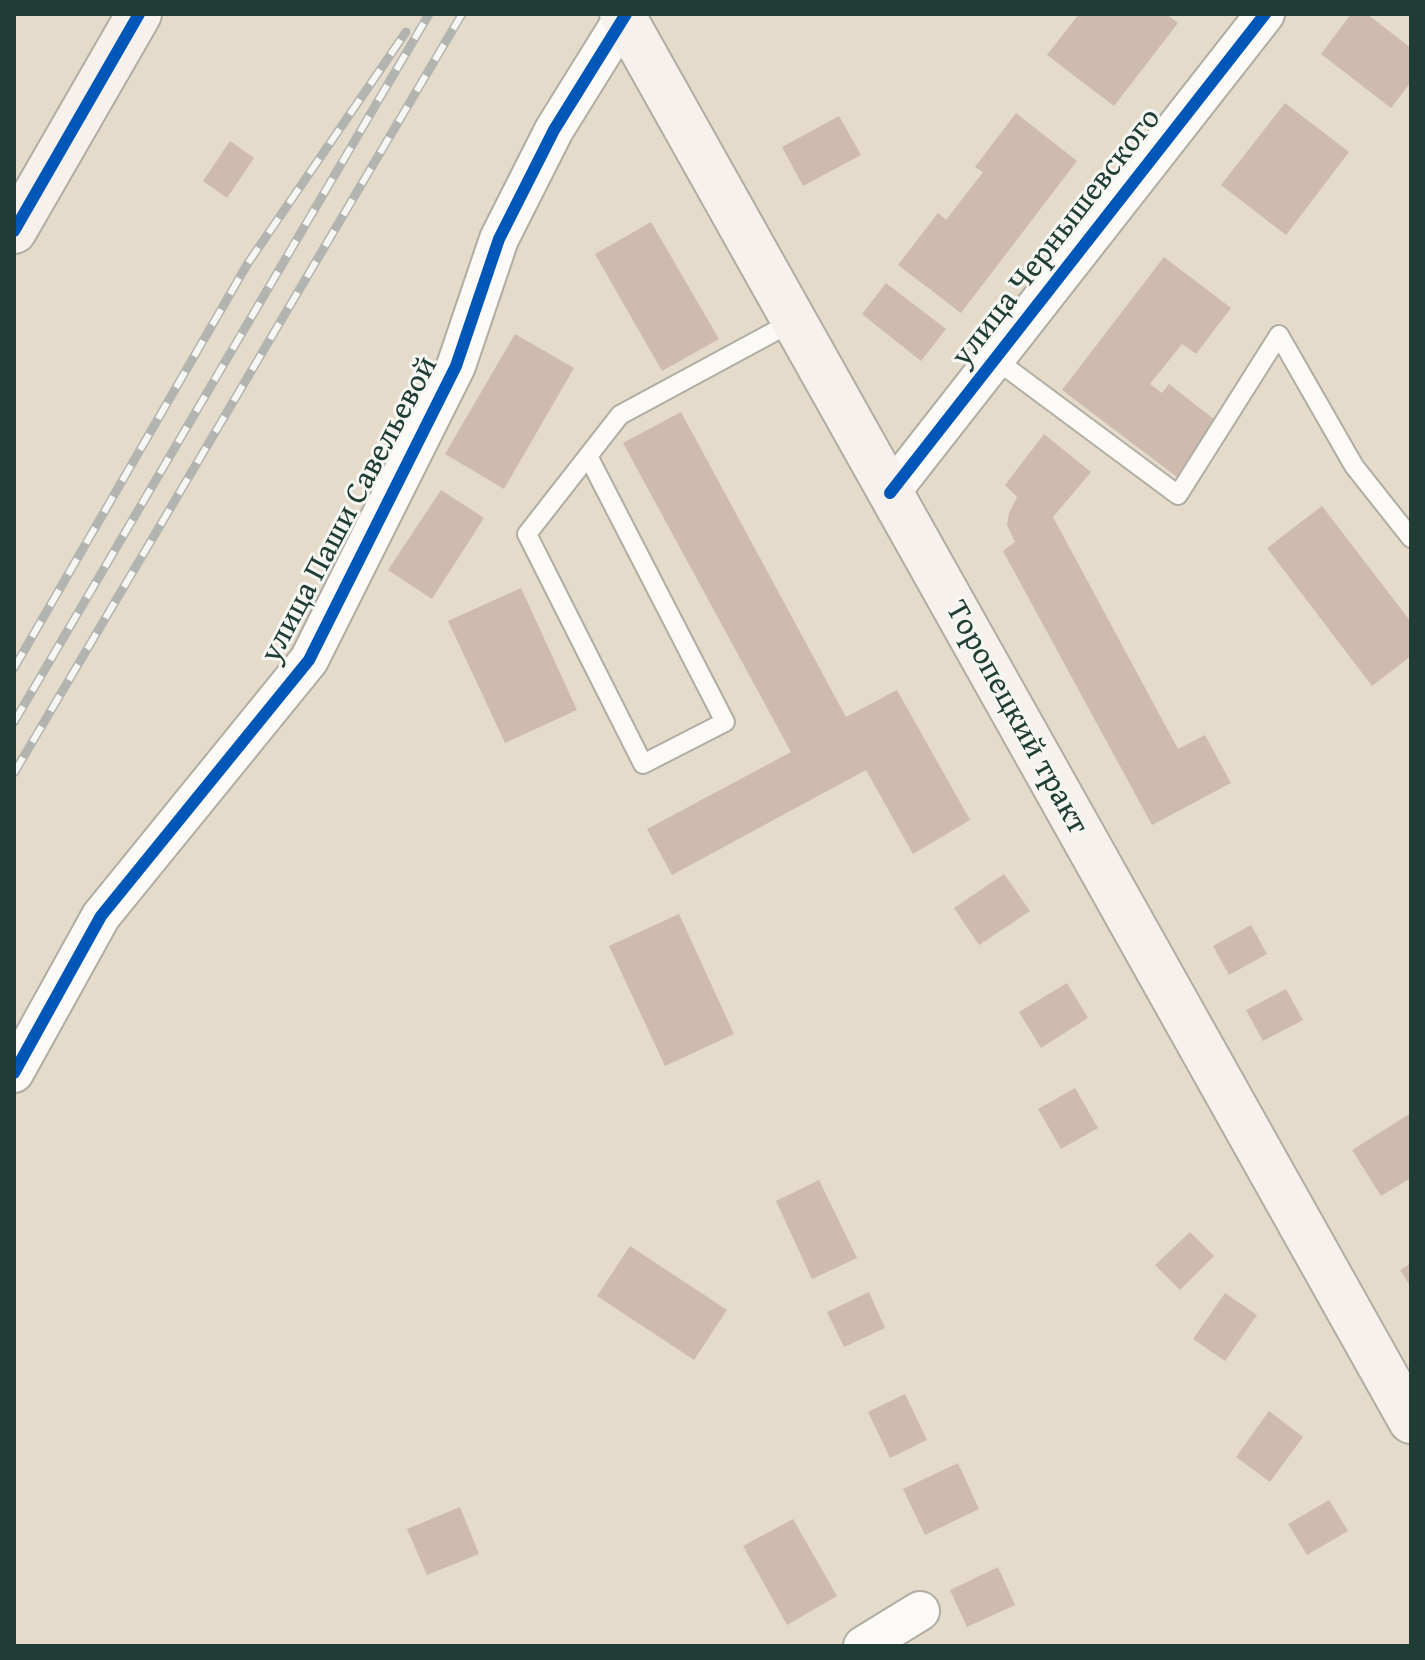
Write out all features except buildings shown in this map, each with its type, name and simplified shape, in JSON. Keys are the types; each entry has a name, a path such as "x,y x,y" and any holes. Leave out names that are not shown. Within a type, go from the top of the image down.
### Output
{"main road":[{"path":"14,231 139,14"},
{"name":"Торопецкий тракт","path":"624,15 1411,1421"}],"street":[{"name":"улица Чернышевского","path":"890,493 1265,14"},
{"name":"улица Паши Савельевой","path":"14,1073 101,916 309,660 456,366 499,239 554,130 624,15"},
{"path":"863,1646 920,1611"}],"lane":[{"path":"588,456 725,722 643,764 527,534 620,415 794,321"},
{"path":"995,359 1178,495 1279,335 1354,466 1411,538"}],"railway":[{"path":"14,722 429,14"},
{"path":"14,773 462,14"},
{"path":"14,668 248,263 406,32"}],"cycle path":[{"path":"14,231 139,14"},
{"path":"14,1073 101,916 309,660 456,366 499,239 554,130 626,14"},
{"path":"890,493 1265,14"}]}
